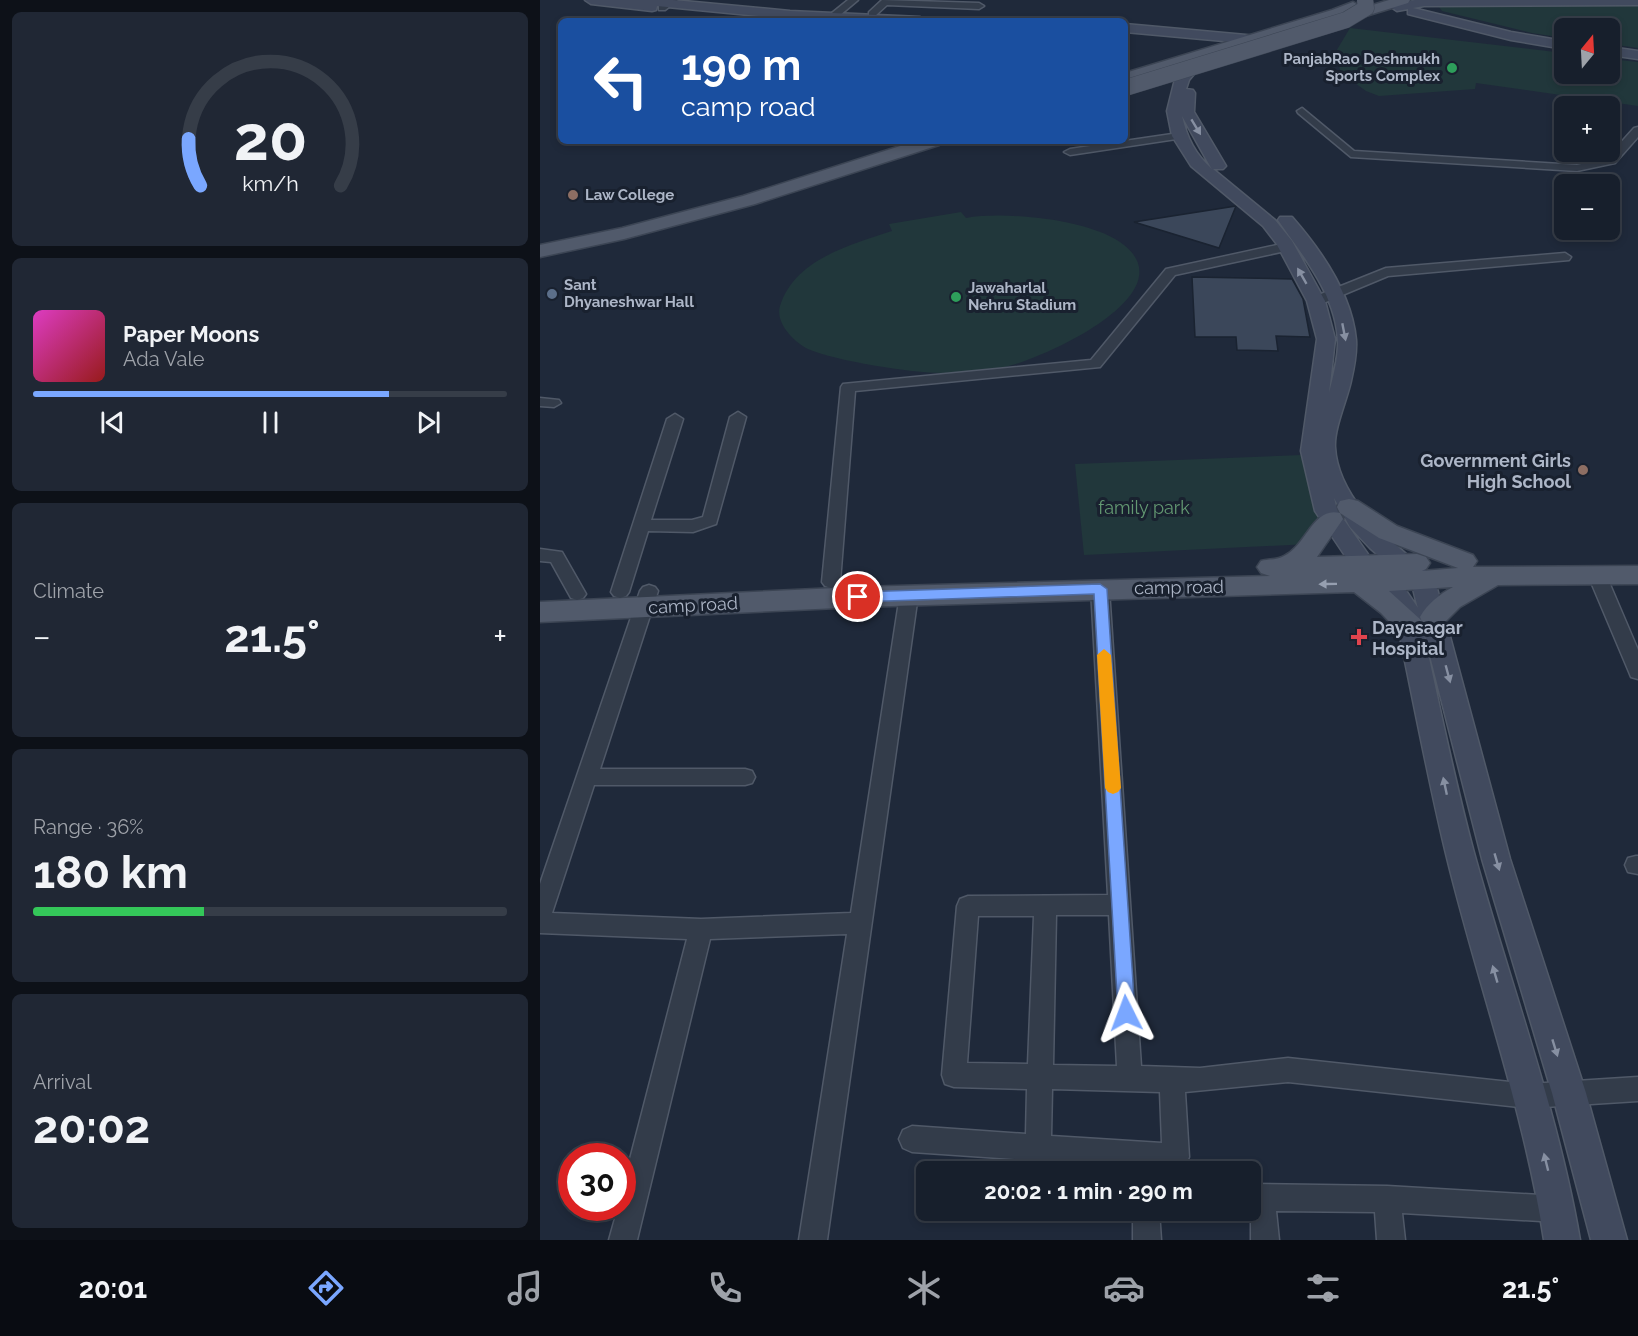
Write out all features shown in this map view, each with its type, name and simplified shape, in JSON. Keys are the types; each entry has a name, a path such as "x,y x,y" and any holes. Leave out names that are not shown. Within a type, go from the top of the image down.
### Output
{"main road":[{"path":"1128,85 1337,13 1384,2"},
{"path":"1252,42 1384,2"},
{"path":"1128,77 1202,60 1346,20 1366,8 1384,2"},
{"path":"540,237 654,213 896,144"},
{"path":"540,251 624,233 749,200 923,144"},
{"path":"818,177 843,173 940,144"},
{"path":"1289,566 1312,546 1340,513 1464,561"},
{"name":"camp road","path":"541,610 577,594 620,592 646,599 909,595 1100,589 1361,573 1395,573 1464,561 1638,562"},
{"name":"camp road","path":"541,610 831,582 1289,566 1361,573"},
{"path":"1361,573 1390,606 1422,622 1462,593 1497,576"},
{"name":"camp road","path":"1395,573 1423,581 1497,576 1638,575"}],"street":[{"path":"591,0 668,4 818,18"},
{"path":"636,0 792,18"},
{"path":"830,18 852,0"},
{"path":"1384,2 1534,5 1565,2 1638,1"},
{"path":"872,14 885,2 978,6"},
{"path":"1384,2 1532,40 1554,43"},
{"path":"1128,28 1252,42"},
{"path":"1128,33 1252,42"},
{"path":"1620,53 1638,56"},
{"path":"1202,60 1186,100 1200,152 1200,166 1269,223 1325,297"},
{"path":"1202,60 1182,79 1174,111 1200,152 1275,209 1291,226 1325,297 1326,339 1311,451 1326,512 1340,513 1358,522 1395,573 1406,608 1422,622 1569,1094 1610,1240"},
{"path":"1302,111 1351,154 1577,168 1611,161 1638,130"},
{"path":"1070,152 1200,152"},
{"path":"831,582 848,387 1095,364 1171,272 1286,247"},
{"path":"1325,297 1386,272 1565,257"},
{"path":"641,525 693,526 710,520 738,417"},
{"path":"620,592 675,419"},
{"path":"1340,513 1361,573"},
{"path":"540,555 556,556 577,594"},
{"path":"1596,575 1638,672"},
{"path":"1423,581 1422,622 1461,858 1529,1096 1557,1209 1562,1240"},
{"path":"1100,589 1130,1079"},
{"path":"813,1240 909,595"},
{"path":"540,917 646,599"},
{"path":"587,777 745,777"},
{"path":"1038,1149 1045,905"},
{"path":"1121,905 968,906 954,1075 1200,1080 1288,1070 1529,1096 1638,1089"},
{"path":"540,924 701,929 859,923"},
{"path":"623,1240 701,929"},
{"path":"912,1139 1176,1157 1172,1080"},
{"path":"1261,1197 1387,1199 1557,1209"},
{"path":"1387,1199 1391,1240"},
{"path":"1261,1218 1265,1240"},
{"path":"1146,1221 1147,1240"}],"green space":[{"path":"1638,3 1638,48 1620,45 1620,18 1554,18 1554,36 1442,11 1439,7 1443,5"},
{"name":"PanjabRao Deshmukh Sports Complex","path":"1350,28 1554,52 1554,84 1620,84 1620,60 1638,62 1638,106 1620,103 1620,96 1568,96 1476,83 1475,89 1379,96 1366,91 1341,73 1335,53"},
{"name":"Jawaharlal Nehru Stadium","path":"961,212 966,218 1003,216 1048,219 1070,223 1110,236 1124,245 1138,264 1137,284 1123,304 1100,323 1045,353 1020,363 994,369 942,373 874,366 808,349 797,342 783,325 779,312 787,290 811,265 842,248 892,231 889,224"},
{"name":"family park","path":"1302,455 1329,543 1084,555 1075,464"}],"building":[{"path":"1236,206 1219,248 1134,222"},
{"path":"1192,277 1292,279 1303,299 1310,337 1276,336 1278,351 1237,350 1236,337 1195,337"}],"slow traffic":[{"path":"1104,655 1113,788"}],"place":[{"name":"PanjabRao Deshmukh Sports Complex","path":"1452,68"},
{"name":"Law College","path":"573,195"},
{"name":"Sant Dhyaneshwar Hall","path":"552,294"},
{"name":"Jawaharlal Nehru Stadium","path":"956,297"},
{"name":"Government Girls High School","path":"1583,470"},
{"name":"Dayasagar Hospital","path":"1359,637"}],"route":[{"path":"858,597 1100,589 1126,1013"}]}
